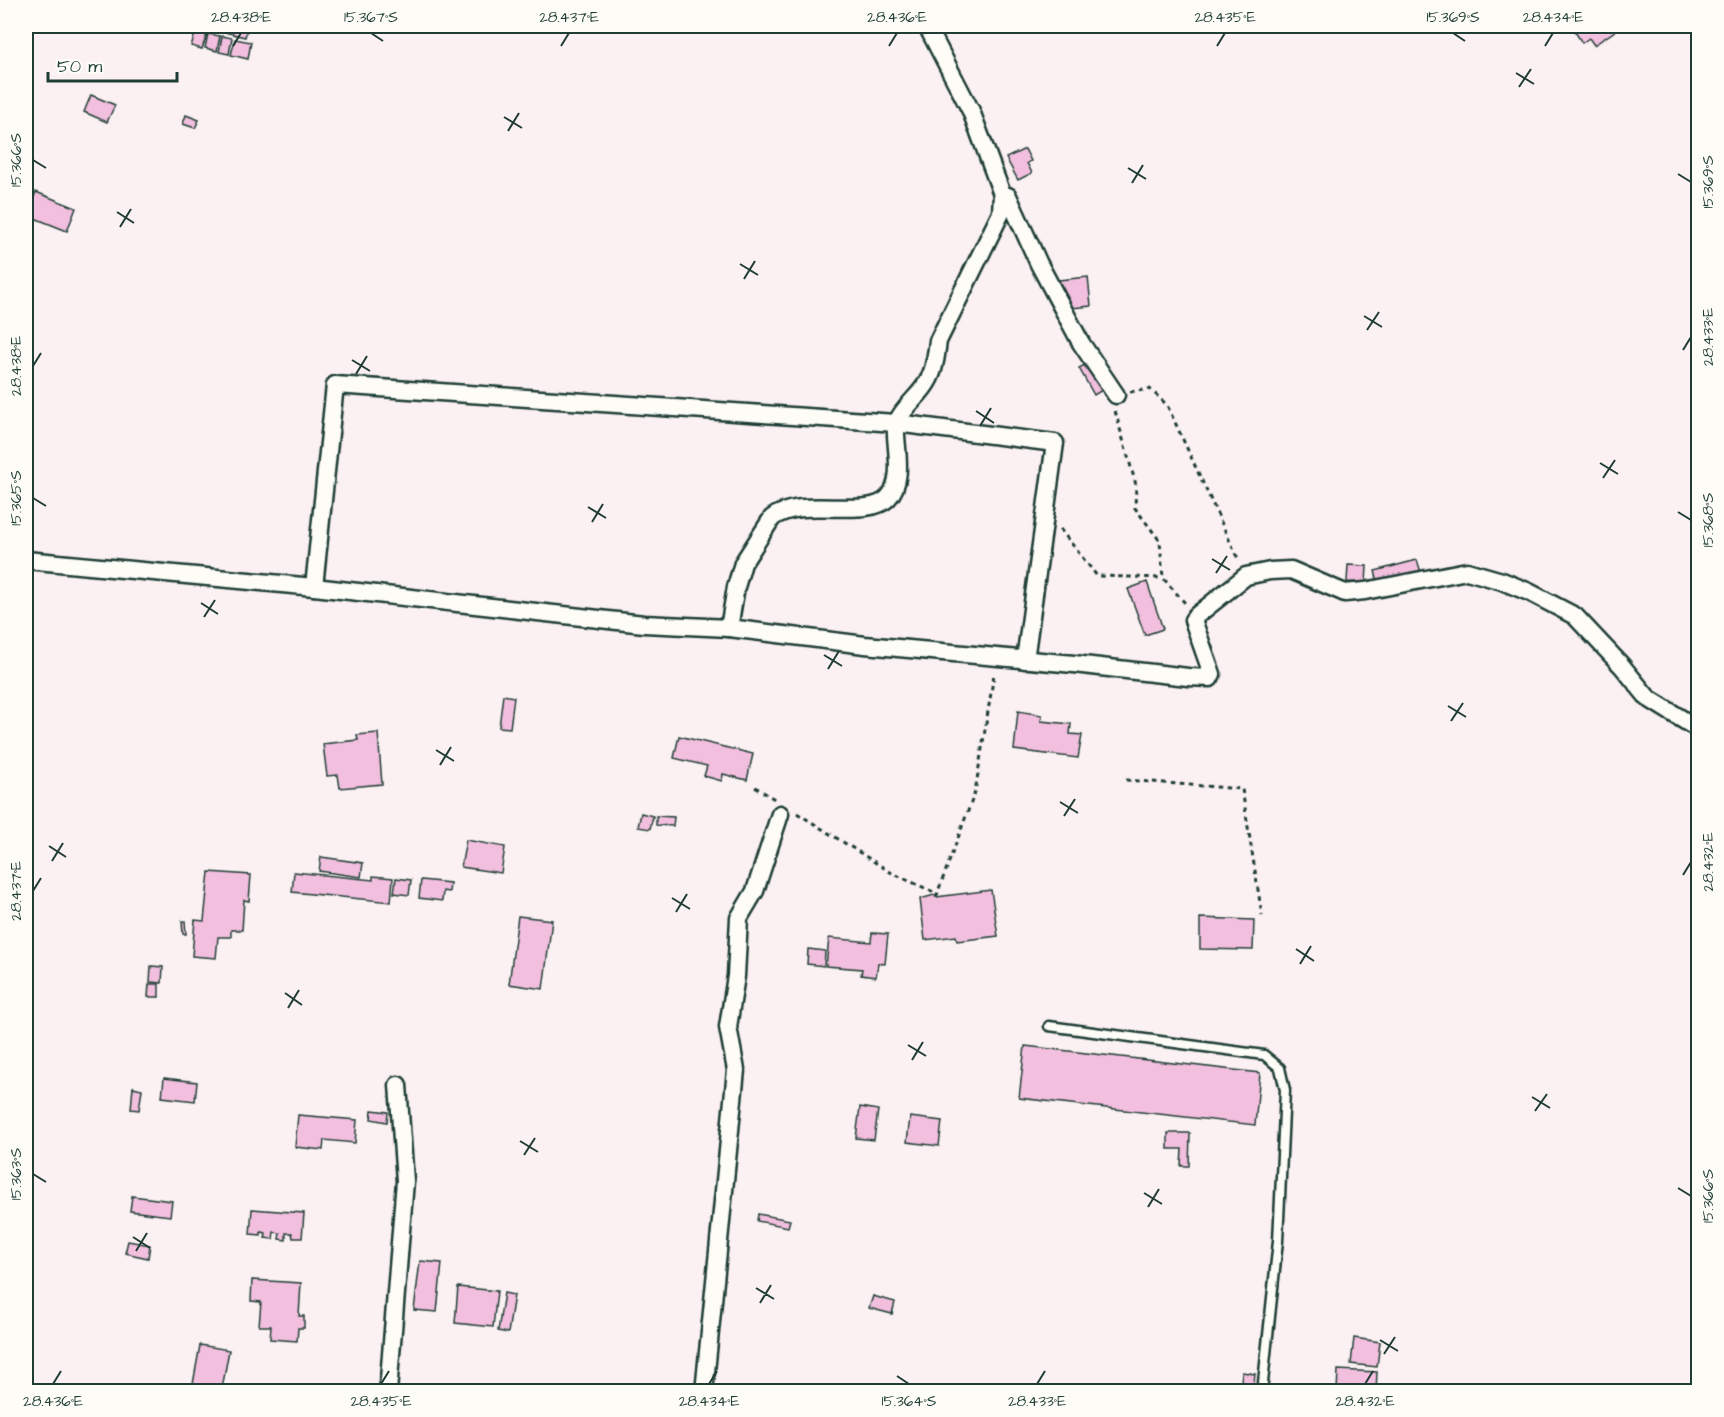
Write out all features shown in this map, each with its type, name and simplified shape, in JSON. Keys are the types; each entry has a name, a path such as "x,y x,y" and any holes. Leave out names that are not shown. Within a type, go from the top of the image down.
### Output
{"street":[{"path":"729,628 736,587 743,564 772,518 778,513 802,507 846,508 878,504 888,498 898,480 896,423 928,382 935,363 938,341 1001,213 1002,194 971,111 927,26"},
{"path":"1002,194 1008,196 1039,264 1081,343 1116,395"},
{"path":"314,587 335,385 896,423 1055,443 1024,660"},
{"path":"26,560 314,587 644,624 729,628 865,645 1210,678 1212,674 1193,620 1246,576 1291,570 1345,593 1467,571 1529,592 1575,616 1622,666 1648,698 1698,729"},
{"path":"704,1392 736,1070 728,1027 736,976 739,918 755,891 786,810"},
{"path":"388,1392 405,1180 398,1085"}],"lane":[{"path":"1048,1026 1264,1055 1280,1068 1285,1090 1278,1241 1262,1392"}],"path":[{"path":"1196,616 1163,578 1160,541 1135,508 1136,485 1110,396 1150,389 1167,405 1246,576"},
{"path":"1046,511 1096,576 1163,578"},
{"path":"755,787 786,810 892,873 937,896 975,792 997,658"},
{"path":"1126,780 1242,789 1262,915"}],"building":[{"path":"200,26 248,26 245,37"},
{"path":"1582,26 1612,26 1615,31 1594,45 1589,38 1582,43 1574,30"},
{"path":"196,31 207,34 202,49 191,46"},
{"path":"208,34 220,36 217,51 205,48"},
{"path":"222,36 232,38 229,54 219,52"},
{"path":"235,39 251,42 248,59 231,55"},
{"path":"91,95 115,105 107,122 84,112"},
{"path":"186,115 199,120 195,128 183,124"},
{"path":"1025,149 1031,161 1027,163 1032,173 1018,180 1006,158"},
{"path":"36,192 76,208 67,231 27,215"},
{"path":"1088,277 1091,306 1062,309 1059,280"},
{"path":"1092,361 1107,387 1094,395 1079,368"},
{"path":"1417,560 1422,575 1379,586 1375,571"},
{"path":"1348,565 1367,566 1366,583 1347,582"},
{"path":"1147,582 1163,629 1145,635 1128,589"},
{"path":"503,695 514,697 510,728 499,727"},
{"path":"1018,711 1042,715 1041,721 1071,724 1070,734 1082,735 1078,758 1014,750"},
{"path":"378,733 382,784 340,788 338,775 327,776 323,744 358,740 357,735"},
{"path":"679,736 753,754 747,780 723,774 722,781 704,776 707,766 674,758"},
{"path":"641,813 653,816 650,829 638,827"},
{"path":"656,816 674,817 673,826 656,825"},
{"path":"466,840 505,847 501,873 461,867"},
{"path":"321,857 363,863 361,877 319,871"},
{"path":"209,872 251,875 249,901 244,900 242,930 231,930 231,937 218,937 216,958 192,956 195,920 204,921"},
{"path":"294,872 373,880 373,876 393,878 391,902 292,892"},
{"path":"396,878 411,880 409,895 394,893"},
{"path":"421,880 450,883 449,892 443,891 442,901 419,898"},
{"path":"991,890 998,936 957,941 956,936 925,940 920,899 938,894 936,897"},
{"path":"518,916 552,920 543,989 509,984"},
{"path":"1200,918 1254,920 1253,950 1200,949"},
{"path":"182,921 185,921 186,934 183,934"},
{"path":"872,933 888,934 885,964 878,963 876,977 861,975 862,969 826,966 829,938 871,942"},
{"path":"808,949 825,951 824,966 807,964"},
{"path":"151,966 163,967 162,983 150,982"},
{"path":"149,984 159,984 159,997 148,997"},
{"path":"1025,1046 1260,1073 1255,1125 1019,1098"},
{"path":"164,1078 197,1082 195,1101 162,1097"},
{"path":"133,1087 142,1089 139,1110 131,1109"},
{"path":"860,1107 878,1110 874,1140 856,1138"},
{"path":"372,1110 388,1112 387,1122 371,1119"},
{"path":"298,1115 357,1120 355,1143 324,1140 323,1150 295,1147"},
{"path":"910,1117 942,1121 939,1146 907,1142"},
{"path":"1168,1133 1190,1133 1189,1166 1181,1166 1182,1149 1168,1149"},
{"path":"132,1196 172,1201 170,1216 130,1211"},
{"path":"252,1209 304,1213 302,1238 293,1238 292,1233 286,1233 286,1240 279,1239 280,1233 274,1232 273,1239 265,1238 266,1233 250,1234"},
{"path":"758,1214 790,1220 788,1227 757,1221"},
{"path":"128,1241 150,1245 148,1258 125,1253"},
{"path":"420,1261 442,1263 437,1312 414,1310"},
{"path":"252,1280 301,1283 299,1316 304,1316 304,1328 298,1328 297,1341 270,1339 271,1326 259,1326 261,1302 251,1301"},
{"path":"458,1287 497,1291 493,1327 455,1323"},
{"path":"504,1293 514,1295 508,1333 498,1331"},
{"path":"873,1296 895,1302 892,1314 869,1308"},
{"path":"1354,1338 1380,1342 1377,1367 1351,1364"},
{"path":"200,1345 229,1350 222,1389 193,1384"},
{"path":"1338,1370 1377,1372 1376,1392 1337,1392"},
{"path":"1242,1372 1255,1374 1253,1392 1240,1392"}]}
